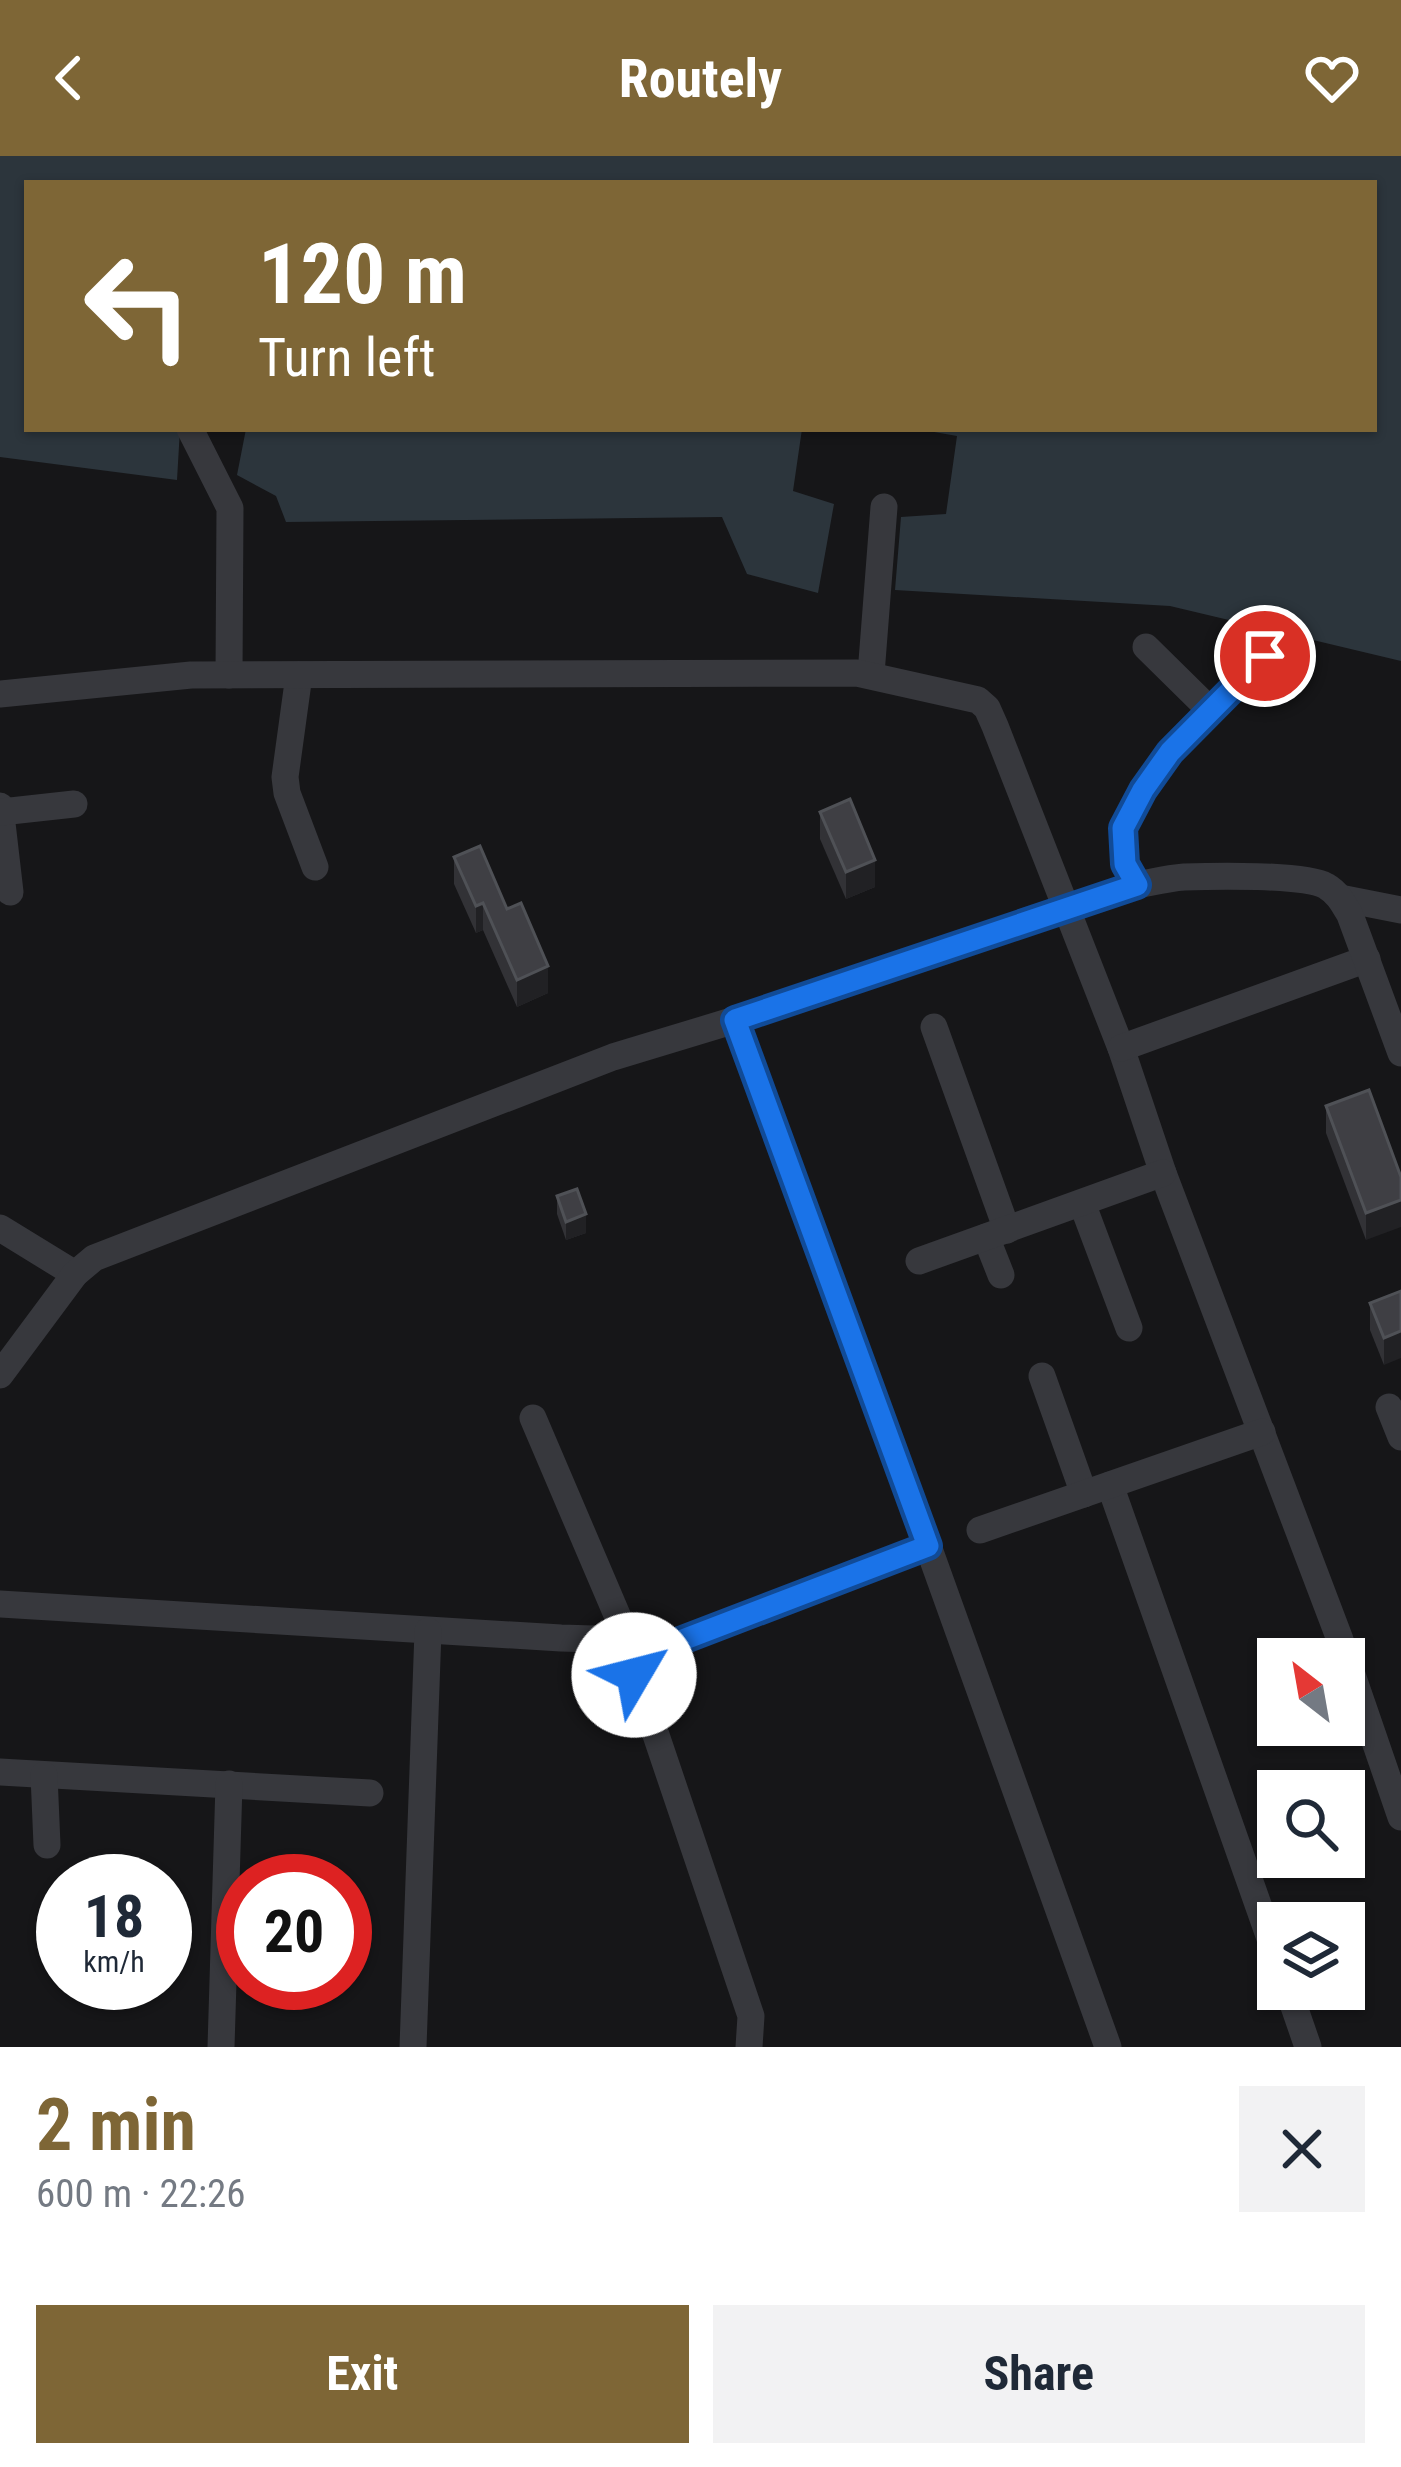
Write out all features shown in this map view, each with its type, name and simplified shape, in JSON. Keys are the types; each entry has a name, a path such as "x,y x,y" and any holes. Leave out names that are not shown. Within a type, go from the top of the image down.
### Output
{"lane":[{"path":"192,432 230,508 229,675"},
{"path":"871,674 884,507"},
{"path":"1146,647 1211,711"},
{"path":"1137,885 1125,864 1123,828 1143,790 1170,752 1265,656"},
{"path":"0,694 137,679 229,675 871,674 978,700 987,708 1068,907 1162,1174 1398,1798"},
{"path":"298,675 285,777 315,867"},
{"path":"10,892 0,809 74,804"},
{"path":"0,1375 75,1274 94,1258 591,1066 1137,885 1180,877 1286,879 1328,887 1350,915 1401,1053"},
{"path":"1340,898 1401,910"},
{"path":"1121,1048 1366,959"},
{"path":"735,1020 1108,2047"},
{"path":"934,1027 996,1233 1001,1275"},
{"path":"919,1262 1162,1174"},
{"path":"1082,1203 1129,1328"},
{"path":"0,1228 75,1274"},
{"path":"1042,1376 1097,1489 1257,1906"},
{"path":"1389,1407 1401,1437"},
{"path":"533,1418 630,1647 634,1675 751,2015 771,2047"},
{"path":"980,1530 1262,1432"},
{"path":"0,1604 577,1639 630,1647 928,1546"},
{"path":"413,2047 428,1630"},
{"path":"0,1772 370,1793"},
{"path":"44,1774 47,1845"},
{"path":"221,2047 229,1784"},
{"path":"1295,2010 1308,2047"},
{"path":"749,2047 751,2015"}],"shaded area":[{"path":"0,156 1401,156 1401,661 1170,606 895,590 901,517 946,514 957,436 934,432 1377,432 1377,180 24,180 24,432 180,432 177,480 0,457"},
{"path":"245,432 802,432 793,491 834,504 818,593 747,574 722,517 286,522 276,496 237,475"}],"building":[{"path":"850,799 875,860 846,872 820,812"},
{"path":"480,846 507,909 521,903 548,966 517,980 483,903 476,906 454,857"},
{"path":"1369,1090 1401,1177 1401,1200 1366,1213 1326,1106"},
{"path":"577,1189 586,1214 566,1222 557,1196"},
{"path":"1401,1291 1401,1331 1384,1338 1370,1303"}],"route":[{"path":"634,1675 636,1660 646,1654 928,1546 735,1020 1137,885 1125,864 1123,828 1143,790 1170,752 1265,656"}]}
